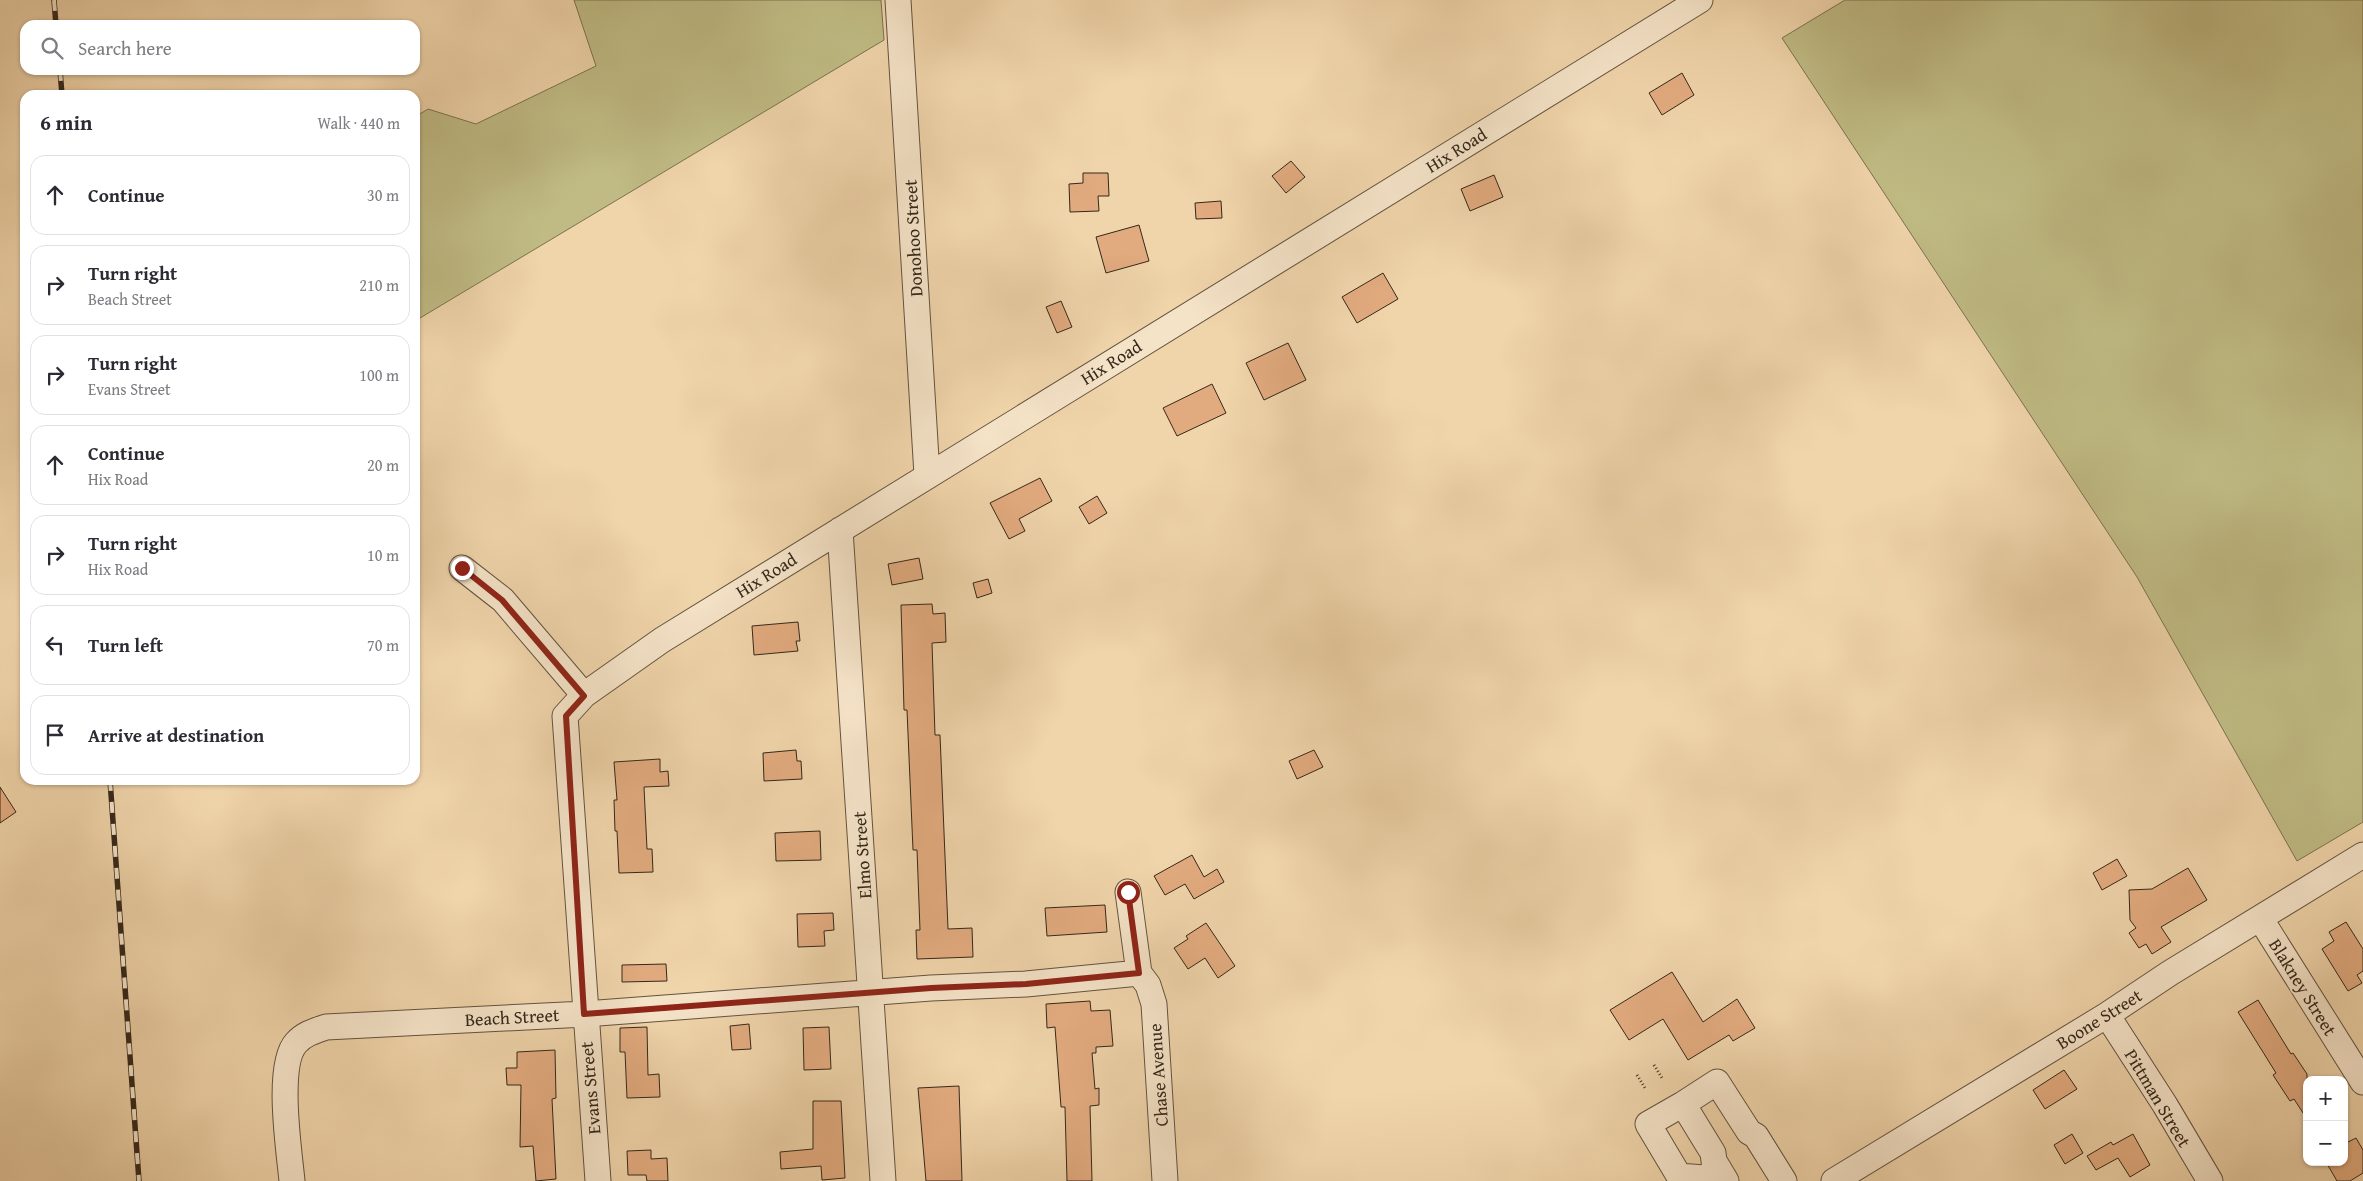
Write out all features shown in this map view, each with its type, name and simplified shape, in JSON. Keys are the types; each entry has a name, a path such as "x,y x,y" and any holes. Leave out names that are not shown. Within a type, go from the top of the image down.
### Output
{"street":[{"name":"Donohoo Street","path":"898,0 927,475"},
{"name":"Hix Road","path":"568,756 566,716 584,696 662,640 1700,0"},
{"name":"Elmo Street","path":"840,530 883,1181"},
{"path":"462,568 502,600 584,696"},
{"name":"Evans Street","path":"568,756 584,1014 598,1181"},
{"name":"Boone Street","path":"1834,1181 2107,1015 2363,855"},
{"path":"1128,892 1139,973"},
{"name":"Blakney Street","path":"2260,918 2363,1082"},
{"name":"Beach Street","path":"292,1181 284,1076 286,1059 295,1044 308,1033 326,1027 584,1014 871,993 1026,984 1139,973"},
{"name":"Chase Avenue","path":"1139,973 1148,985 1154,1004 1165,1181"},
{"name":"Pittman Street","path":"2107,1015 2165,1105 2210,1181"},
{"path":"1683,1104 1713,1154 1714,1161 1722,1175 1704,1178 1679,1176 1648,1124 1717,1082 1749,1132 1756,1136 1784,1181"}],"path":[{"path":"1654,1065 1662,1078"},
{"path":"1637,1075 1645,1088"}],"shaded area":[{"path":"574,0 881,0 884,40 420,318 420,114 428,109 476,124 596,66"},
{"path":"1845,0 2363,0 2363,822 2297,861 2137,577 1782,38"}],"building":[{"path":"1682,73 1694,95 1662,115 1649,93"},
{"path":"1291,161 1305,177 1286,193 1272,176"},
{"path":"1083,173 1108,173 1109,196 1098,196 1099,211 1070,212 1069,184 1083,183"},
{"path":"1494,175 1503,197 1470,211 1461,189"},
{"path":"1221,201 1222,218 1196,219 1195,203"},
{"path":"1139,225 1149,261 1106,273 1096,237"},
{"path":"1383,273 1398,299 1357,323 1342,297"},
{"path":"1061,301 1072,327 1057,333 1046,307"},
{"path":"1288,343 1306,380 1264,400 1246,363"},
{"path":"1212,384 1226,413 1177,436 1163,408"},
{"path":"1040,478 1052,501 1019,519 1025,531 1009,539 990,503"},
{"path":"1097,496 1107,513 1089,524 1079,507"},
{"path":"919,558 923,579 892,585 888,564"},
{"path":"988,579 992,593 977,598 973,583"},
{"path":"932,604 933,614 945,613 946,642 932,643 935,735 940,735 948,929 972,928 973,957 917,959 916,930 920,930 917,850 913,850 907,710 904,710 901,605"},
{"path":"798,622 800,641 796,641 798,651 754,655 752,626"},
{"path":"796,750 797,761 801,761 802,779 764,781 763,753"},
{"path":"1314,750 1323,767 1297,779 1289,761"},
{"path":"660,759 660,772 668,771 669,786 644,787 647,849 652,849 653,872 619,873 617,831 615,831 614,800 617,800 614,762"},
{"path":"0,787 16,812 0,823"},
{"path":"820,831 821,860 776,861 775,833"},
{"path":"1192,855 1204,877 1217,869 1224,882 1194,899 1185,884 1165,895 1154,876"},
{"path":"2117,859 2127,876 2102,890 2093,873"},
{"path":"2188,868 2207,900 2161,927 2171,942 2152,954 2146,944 2139,948 2129,933 2136,928 2130,920 2129,890 2152,889"},
{"path":"1105,905 1107,932 1047,936 1045,908"},
{"path":"833,913 834,930 824,931 825,946 798,947 797,914"},
{"path":"2346,922 2363,949 2363,971 2357,975 2362,983 2348,991 2322,949 2334,941 2329,932"},
{"path":"1206,923 1235,966 1218,978 1205,958 1188,969 1174,948 1188,939 1186,936"},
{"path":"666,964 667,981 622,982 622,965"},
{"path":"1672,972 1703,1022 1737,999 1755,1028 1733,1041 1729,1035 1688,1060 1663,1019 1629,1040 1610,1010"},
{"path":"2258,1000 2291,1054 2293,1053 2307,1074 2307,1076 2303,1076 2303,1113 2294,1099 2290,1101 2273,1075 2276,1073 2238,1012"},
{"path":"1090,1001 1091,1011 1110,1010 1113,1046 1096,1047 1096,1053 1092,1053 1095,1089 1099,1088 1099,1105 1090,1106 1092,1181 1067,1181 1065,1107 1061,1107 1055,1027 1047,1028 1046,1004"},
{"path":"749,1024 751,1049 732,1050 730,1026"},
{"path":"647,1027 648,1075 659,1074 660,1097 627,1098 625,1052 620,1052 620,1028"},
{"path":"829,1027 831,1069 804,1070 803,1028"},
{"path":"555,1050 556,1098 552,1099 556,1179 536,1181 533,1146 520,1147 521,1085 507,1085 506,1068 517,1068 517,1052"},
{"path":"2064,1070 2077,1089 2045,1109 2033,1090"},
{"path":"959,1086 962,1181 926,1181 918,1088"},
{"path":"813,1101 841,1101 845,1178 822,1180 821,1166 781,1169 780,1152 813,1149"},
{"path":"2072,1134 2083,1153 2065,1164 2054,1145"},
{"path":"2133,1134 2150,1165 2130,1177 2118,1158 2096,1170 2087,1156 2111,1142 2113,1145"},
{"path":"2356,1138 2363,1150 2363,1173 2350,1181 2337,1181 2328,1166 2348,1166 2348,1142"},
{"path":"651,1150 651,1159 667,1158 668,1181 647,1181 646,1175 628,1175 627,1151"}],"railway":[{"path":"54,0 56,20"},
{"path":"60,75 62,90"},
{"path":"110,785 139,1181"}],"route":[{"path":"462,568 502,600 584,696 566,716 584,1014 931,988 1026,984 1139,973 1128,892"}]}
